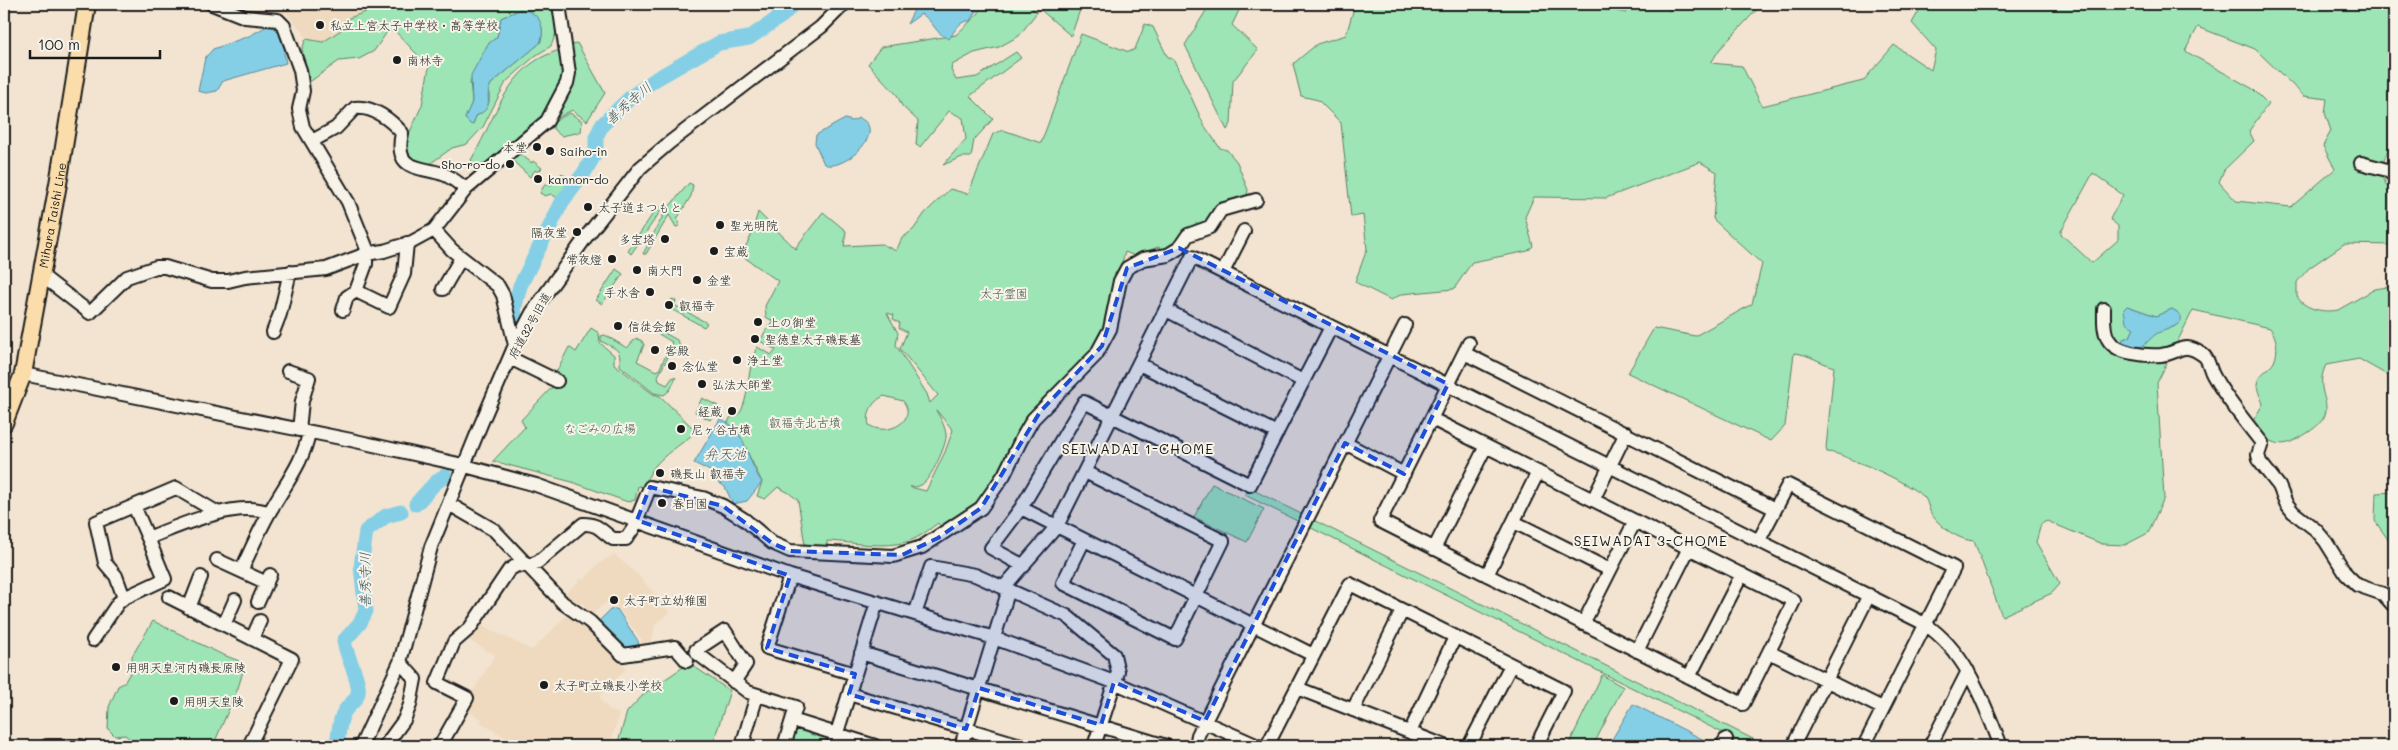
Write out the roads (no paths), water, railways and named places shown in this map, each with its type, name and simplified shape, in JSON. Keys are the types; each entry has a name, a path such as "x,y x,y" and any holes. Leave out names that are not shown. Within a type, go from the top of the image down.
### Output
{"main road":[{"name":"Mihara Taishi Line","path":"4,423 22,374 58,184 87,4"}],"street":[{"path":"212,4 245,17 278,20 284,26 300,70 303,92 299,109 303,127 348,202 368,254 356,291 347,297 343,310"},
{"path":"41,275 90,313 128,277 156,267 165,267 212,280 228,281 326,269 407,243 434,230 466,189 547,121 567,83 568,64 560,24 559,4"},
{"name":"府道32号旧道","path":"361,746 400,662 431,547 448,504 515,345 548,290 586,237 640,168 816,31 844,4"},
{"path":"312,141 336,128 355,108 375,111 402,133 400,150 401,157 406,164 445,175 466,189"},
{"path":"2361,163 2387,170 2394,176"},
{"path":"437,683 454,642 470,628 510,570 517,565 526,566 538,562 579,526 589,524 596,526 610,538 620,540 630,534 650,486 703,498 723,506 746,520 772,543 790,551 893,556 922,547 981,508 1004,475 1033,419 1090,363 1106,338 1120,281 1127,268 1143,259 1168,255 1179,248 1188,235 1210,227 1221,210 1256,200"},
{"path":"434,230 443,242 490,279 504,295 515,345"},
{"path":"1223,272 1244,232"},
{"path":"356,291 389,307 404,274 407,243"},
{"path":"1179,248 1192,257 1925,624 1944,640 1968,671 1982,699 2001,746"},
{"path":"961,746 1007,588 1057,526 1192,257"},
{"path":"443,289 461,258"},
{"path":"273,332 280,314 290,272"},
{"path":"2104,309 2104,329 2109,341 2116,348 2137,354 2162,355 2183,346 2191,348 2206,358 2212,374 2262,443 2258,454 2260,462 2279,486 2286,503 2293,512 2316,530 2326,542 2346,574 2357,585 2383,594 2394,606"},
{"path":"1166,310 1303,381"},
{"path":"1196,746 1206,721 1405,325"},
{"path":"1024,566 991,548 1022,508 1084,402 1250,485 1331,326"},
{"path":"1432,419 1794,601 1743,704 1380,521 1466,348 1775,509"},
{"path":"510,358 557,381"},
{"path":"1139,364 1277,432"},
{"path":"241,571 269,513 281,496 306,449 302,401 309,378 288,371"},
{"path":"22,374 304,431 465,466 536,485 790,576 994,638 1114,682 1206,721 1258,746"},
{"path":"1594,500 1626,433"},
{"path":"1345,444 1404,474"},
{"path":"1434,549 1486,446"},
{"path":"1084,540 1063,583 1175,639 1223,541 1085,472"},
{"path":"1487,575 1538,472"},
{"path":"1759,540 1788,485 1954,568 1864,746"},
{"path":"124,598 116,576 105,563 96,522 176,488 218,513"},
{"path":"448,504 494,530 563,603 590,622 623,655 670,647 680,650 687,661"},
{"path":"93,640 118,603 124,598 165,579 134,506"},
{"path":"148,538 204,515 260,508 269,513"},
{"path":"1022,508 1313,655"},
{"path":"1583,624 1635,521"},
{"path":"1514,522 1610,570"},
{"path":"1637,650 1689,548"},
{"path":"217,560 241,571 269,579 258,602"},
{"path":"915,614 931,567 976,575 1067,616 1114,655 1118,672 1094,746"},
{"path":"1689,677 1742,574"},
{"path":"790,576 768,648 855,674"},
{"path":"189,608 201,577"},
{"path":"1267,746 1350,584 1564,691 1536,746"},
{"path":"1793,746 1869,595"},
{"path":"168,597 292,659 249,746"},
{"path":"224,625 235,600"},
{"path":"835,740 877,602"},
{"path":"1353,710 1402,611"},
{"path":"252,639 260,621"},
{"path":"1410,732 1455,637"},
{"path":"1769,652 1882,708"},
{"path":"861,653 1166,746"},
{"path":"400,662 415,679 437,683 467,698 440,746"},
{"path":"1469,746 1511,664"},
{"path":"1930,746 1968,671"},
{"path":"385,746 404,720 410,705 415,679"},
{"path":"734,682 748,692 796,707 784,746"},
{"path":"1297,688 1445,746"},
{"path":"849,694 1024,746"},
{"path":"742,746 756,695"},
{"path":"792,720 835,740 875,746"},
{"path":"47,746 81,746"}],"water":[{"path":"917,4 919,6 922,4 974,4 977,9 970,21 960,24 949,39 940,34 921,14 907,24"},
{"path":"519,10 531,12 539,20 542,31 540,43 491,84 486,109 476,116 473,125 470,124 465,118 472,102 471,75 488,44 497,37 501,18"},
{"path":"271,24 284,42 286,63 223,81 217,91 206,93 198,91 205,58 213,49 249,36"},
{"path":"859,118 867,124 869,132 867,140 852,157 832,165 824,164 815,143 816,135 845,119 852,121"},
{"path":"2127,306 2156,316 2172,309 2179,314 2180,322 2156,334 2143,346 2134,347 2122,342 2123,339 2130,337 2134,328 2126,323 2124,309"},
{"name":"弁天池","path":"720,419 736,430 762,482 747,501 733,504 725,487 717,481 712,472 694,463"},
{"path":"617,609 638,641 639,647 627,650 596,624 610,610"},
{"path":"1633,704 1710,743 1709,746 1608,746"}],"waterway":[{"name":"善秀寺川","path":"517,324 514,310 520,286 562,202 584,173 596,152 596,137 602,125 632,96 656,79 719,43 749,38 783,15 793,4"},
{"name":"善秀寺川","path":"416,504 435,483 445,476"},
{"name":"善秀寺川","path":"338,746 342,715 356,699 358,693 357,682 344,641 360,623 366,611 361,567 366,531 386,516 401,512"}],"place":[{"name":"私立上宮太子中学校・高等学校","path":"320,25"},
{"name":"南林寺","path":"397,60"},
{"name":"本堂","path":"537,147"},
{"name":"Saiho-in","path":"550,151"},
{"name":"Sho-ro-do","path":"510,164"},
{"name":"kannon-do","path":"538,179"},
{"name":"太子道まつもと","path":"588,207"},
{"name":"聖光明院","path":"720,225"},
{"name":"隔夜堂","path":"577,232"},
{"name":"多宝塔","path":"665,239"},
{"name":"宝蔵","path":"714,251"},
{"name":"常夜燈","path":"612,259"},
{"name":"南大門","path":"637,270"},
{"name":"金堂","path":"697,280"},
{"name":"手水舎","path":"650,292"},
{"name":"叡福寺","path":"669,305"},
{"name":"上の御堂","path":"758,322"},
{"name":"信徒会館","path":"618,326"},
{"name":"聖徳皇太子磯長墓","path":"755,339"},
{"name":"客殿","path":"655,350"},
{"name":"浄土堂","path":"737,360"},
{"name":"念仏堂","path":"672,366"},
{"name":"弘法大師堂","path":"702,384"},
{"name":"経蔵","path":"732,411"},
{"name":"尼ヶ谷古墳","path":"681,429"},
{"name":"磯長山 叡福寺","path":"660,473"},
{"name":"春日園","path":"662,503"},
{"name":"太子町立幼稚園","path":"614,600"},
{"name":"用明天皇河内磯長原陵","path":"116,667"},
{"name":"太子町立磯長小学校","path":"544,685"},
{"name":"用明天皇陵","path":"174,701"}],"district":[{"name":"SEIWADAI 1-CHOME","path":"1138,448"},
{"name":"SEIWADAI 3-CHOME","path":"1651,540"}],"park label":[{"name":"太子霊園","path":"1004,293"},
{"name":"叡福寺北古墳","path":"805,422"},
{"name":"なごみの広場","path":"600,428"}]}
